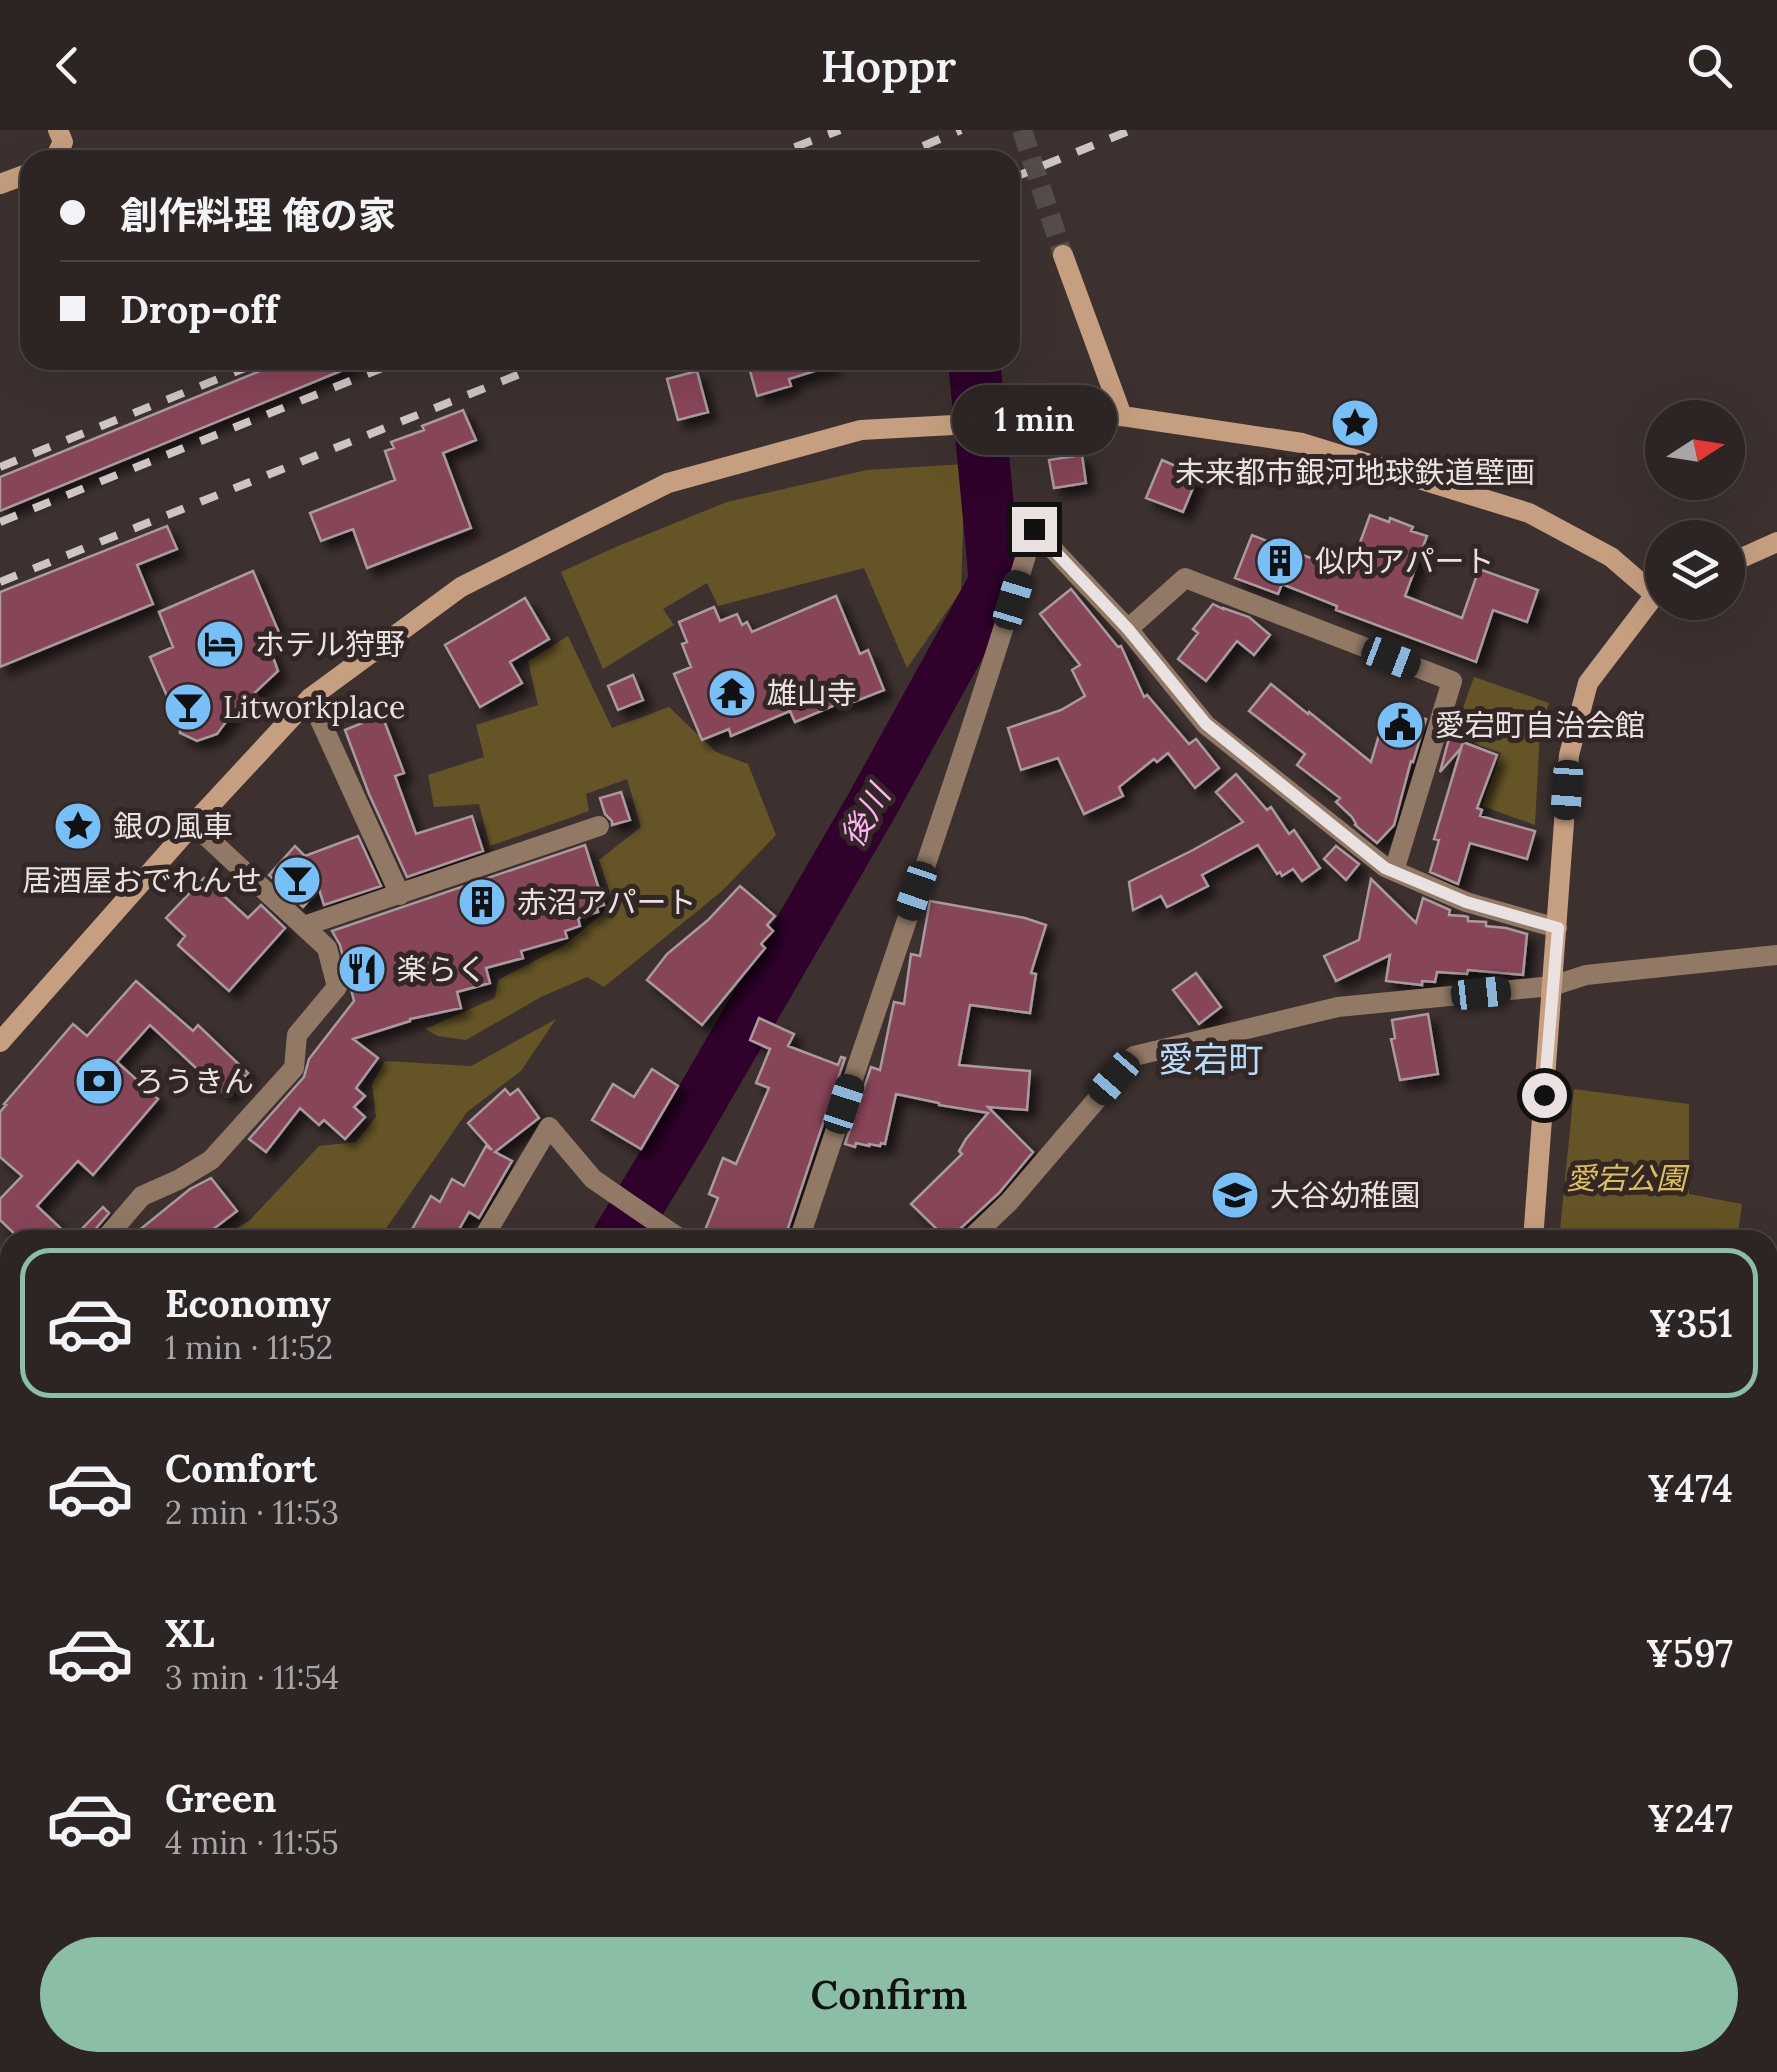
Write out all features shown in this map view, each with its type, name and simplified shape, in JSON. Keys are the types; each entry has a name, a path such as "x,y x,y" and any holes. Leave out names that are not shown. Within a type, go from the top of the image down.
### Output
{"street":[{"path":"1064,255 1122,416"},
{"path":"0,1042 310,698 461,587 668,483 861,430 1122,416 1302,444 1528,513 1611,557 1645,583"},
{"path":"802,1230 992,670 1034,529 1128,629 1206,724 1385,868 1466,902 1558,928"},
{"path":"1745,556 1777,542"},
{"path":"1128,629 1185,578 1452,682 1394,871"},
{"path":"1534,1230 1569,755 1588,684 1645,612"},
{"path":"310,698 400,895"},
{"path":"113,1230 142,1196 211,1160 294,1068 298,1035 338,987 327,948 193,824"},
{"path":"304,926 599,826"},
{"path":"980,1230 1134,1056 1338,1006 1552,986 1586,975 1777,955"},
{"path":"488,1230 548,1127 593,1180 668,1230"}],"green space":[{"path":"965,464 961,591 907,668 864,568 718,606 707,583 663,609 674,625 603,669 561,572 727,502 867,470"},
{"path":"568,636 612,728 669,707 716,752 748,764 776,835 722,891 604,987 587,977 541,997 466,1040 438,1036 425,1029 495,998 498,980 563,946 614,904 599,860 641,827 627,779 586,794 589,811 490,846 479,804 434,807 428,775 484,757 476,725 538,705 528,661"},
{"path":"1474,677 1549,703 1540,731 1535,825 1482,806 1501,753 1464,740 1467,731 1456,727"},
{"path":"556,1019 521,1071 467,1112 385,1230 234,1230 249,1221 319,1146 356,1142 376,1117 372,1084 385,1061 471,1066"},
{"name":"愛宕公園","path":"1574,1089 1689,1104 1689,1194 1742,1204 1738,1230 1560,1230"}],"building":[{"path":"262,370 343,370 0,511 0,477"},
{"path":"750,370 818,370 789,379 791,386 757,396"},
{"path":"697,371 708,412 678,420 667,379"},
{"path":"463,410 476,440 443,453 471,528 367,568 353,529 321,541 310,513 395,480 385,451 394,448 391,442"},
{"path":"1082,455 1086,483 1054,488 1049,460"},
{"path":"1162,460 1198,476 1183,512 1146,498"},
{"path":"1370,515 1389,522 1390,518 1427,536 1405,596 1462,618 1479,569 1538,590 1527,622 1493,610 1476,662 1336,610 1337,606 1282,584 1278,594 1235,578 1252,535 1349,573"},
{"path":"167,526 177,549 137,565 153,604 0,667 0,592"},
{"path":"253,571 280,635 267,640 278,671 231,715 217,734 197,741 180,733 150,657 173,647 159,612"},
{"path":"1071,589 1121,646 1144,697 1147,695 1189,744 1196,739 1219,768 1195,788 1168,753 1157,762 1154,759 1119,787 1123,796 1084,814 1058,758 1021,770 1008,728 1061,710 1085,696 1072,670 1080,665 1040,614"},
{"path":"836,596 860,654 868,650 884,690 851,703 849,699 795,722 790,711 731,736 729,729 702,740 674,674 691,667 679,622 714,607 720,621 737,614 742,625 747,622 752,632"},
{"path":"525,598 549,639 510,662 522,683 480,707 445,645"},
{"path":"1213,604 1249,617 1270,635 1254,655 1237,641 1206,681 1178,659 1198,633 1193,629"},
{"path":"633,675 643,700 618,710 608,686"},
{"path":"1271,684 1371,762 1387,708 1426,719 1394,825 1377,843 1336,802 1340,798 1297,765 1305,754 1249,711"},
{"path":"382,715 404,773 395,776 416,834 472,816 483,851 407,877 345,730"},
{"path":"1452,727 1466,733 1461,748 1440,772"},
{"path":"1463,742 1497,755 1477,808 1482,810 1480,816 1535,831 1527,859 1470,843 1458,884 1430,872 1439,840 1434,839"},
{"path":"1236,774 1267,810 1271,807 1289,834 1294,830 1320,868 1302,881 1293,869 1282,876 1258,845 1202,875 1208,886 1167,907 1161,896 1133,910 1129,882 1243,822 1216,792"},
{"path":"621,792 630,820 612,825 600,798"},
{"path":"358,836 381,886 324,905 319,889 303,907 269,875 295,846 305,856"},
{"path":"585,845 604,905 597,907 598,912 578,918 580,926 565,931 567,938 521,951 523,958 486,968 490,983 457,992 461,1008 410,1019 353,1039 378,1058 356,1088 365,1096 354,1107 365,1117 345,1139 324,1120 319,1125 300,1108 266,1152 249,1139 304,1077 309,1059 354,1001 340,945 332,931"},
{"path":"1336,846 1359,864 1346,880 1324,859"},
{"path":"204,878 248,918 261,905 285,928 229,991 178,945 185,936 166,918"},
{"path":"1371,879 1416,923 1423,898 1450,910 1449,915 1527,934 1523,975 1468,970 1467,974 1437,972 1435,982 1422,981 1422,985 1386,981 1390,955 1336,981 1324,956 1359,940"},
{"path":"740,886 775,916 767,925 773,931 761,944 765,948 702,1025 647,980 667,954 708,920"},
{"path":"930,901 1046,925 1031,973 1036,974 1030,1013 970,1005 959,1065 1030,1071 1027,1110 988,1107 1033,1152 999,1193 959,1230 938,1230 911,1204 962,1154 959,1151 966,1139 988,1113 896,1094 885,1144 845,1144 871,1067 880,1070 894,1002 904,1004 911,954 920,956"},
{"path":"1196,973 1221,1007 1199,1024 1173,990"},
{"path":"136,981 193,1031 198,1025 248,1073 226,1096 150,1025 117,1062 158,1099 93,1175 78,1161 37,1206 62,1230 10,1230 0,1220 0,1199 22,1176 0,1157 0,1112 73,1024 87,1036"},
{"path":"1428,1014 1438,1074 1400,1080 1391,1039 1395,1038 1392,1020"},
{"path":"759,1018 794,1034 788,1046 838,1065 841,1057 845,1058 787,1230 705,1230 718,1198 709,1194 723,1158 736,1164 769,1088 756,1083 770,1049 750,1040"},
{"path":"652,1069 678,1086 641,1149 592,1120 613,1084 634,1097"},
{"path":"505,1089 510,1095 518,1089 539,1118 495,1152 512,1161 479,1218 469,1212 459,1230 412,1230 431,1196 440,1202 452,1179 464,1186 486,1146 492,1150 468,1123"},
{"path":"211,1178 237,1211 212,1230 139,1230 190,1189"},
{"path":"103,1207 109,1213 95,1230 81,1230"}],"waterway":[{"name":"後川","path":"623,1230 872,805 995,582 975,370"}],"tunnel":[{"path":"1022,130 1063,255"}],"railway":[{"path":"787,150 840,130"},
{"path":"914,150 961,130"},
{"path":"1020,175 1131,130"},
{"path":"0,467 240,370"},
{"path":"0,522 377,370"},
{"path":"0,582 530,370"}],"place":[{"name":"未来都市銀河地球鉄道壁画","path":"1355,423"},
{"name":"似内アパート","path":"1280,561"},
{"name":"ホテル狩野","path":"220,644"},
{"name":"雄山寺","path":"732,693"},
{"name":"Litworkplace","path":"188,707"},
{"name":"愛宕町自治会館","path":"1400,725"},
{"name":"銀の風車","path":"78,826"},
{"name":"居酒屋おでれんせ","path":"297,880"},
{"name":"赤沼アパート","path":"482,902"},
{"name":"楽らく","path":"362,969"},
{"name":"ろうきん","path":"99,1081"},
{"name":"大谷幼稚園","path":"1235,1195"}],"district":[{"name":"愛宕町","path":"1211,1059"}],"route":[{"path":"1034,529 1128,629 1206,724 1385,868 1466,902 1558,928 1544,1095"}]}
